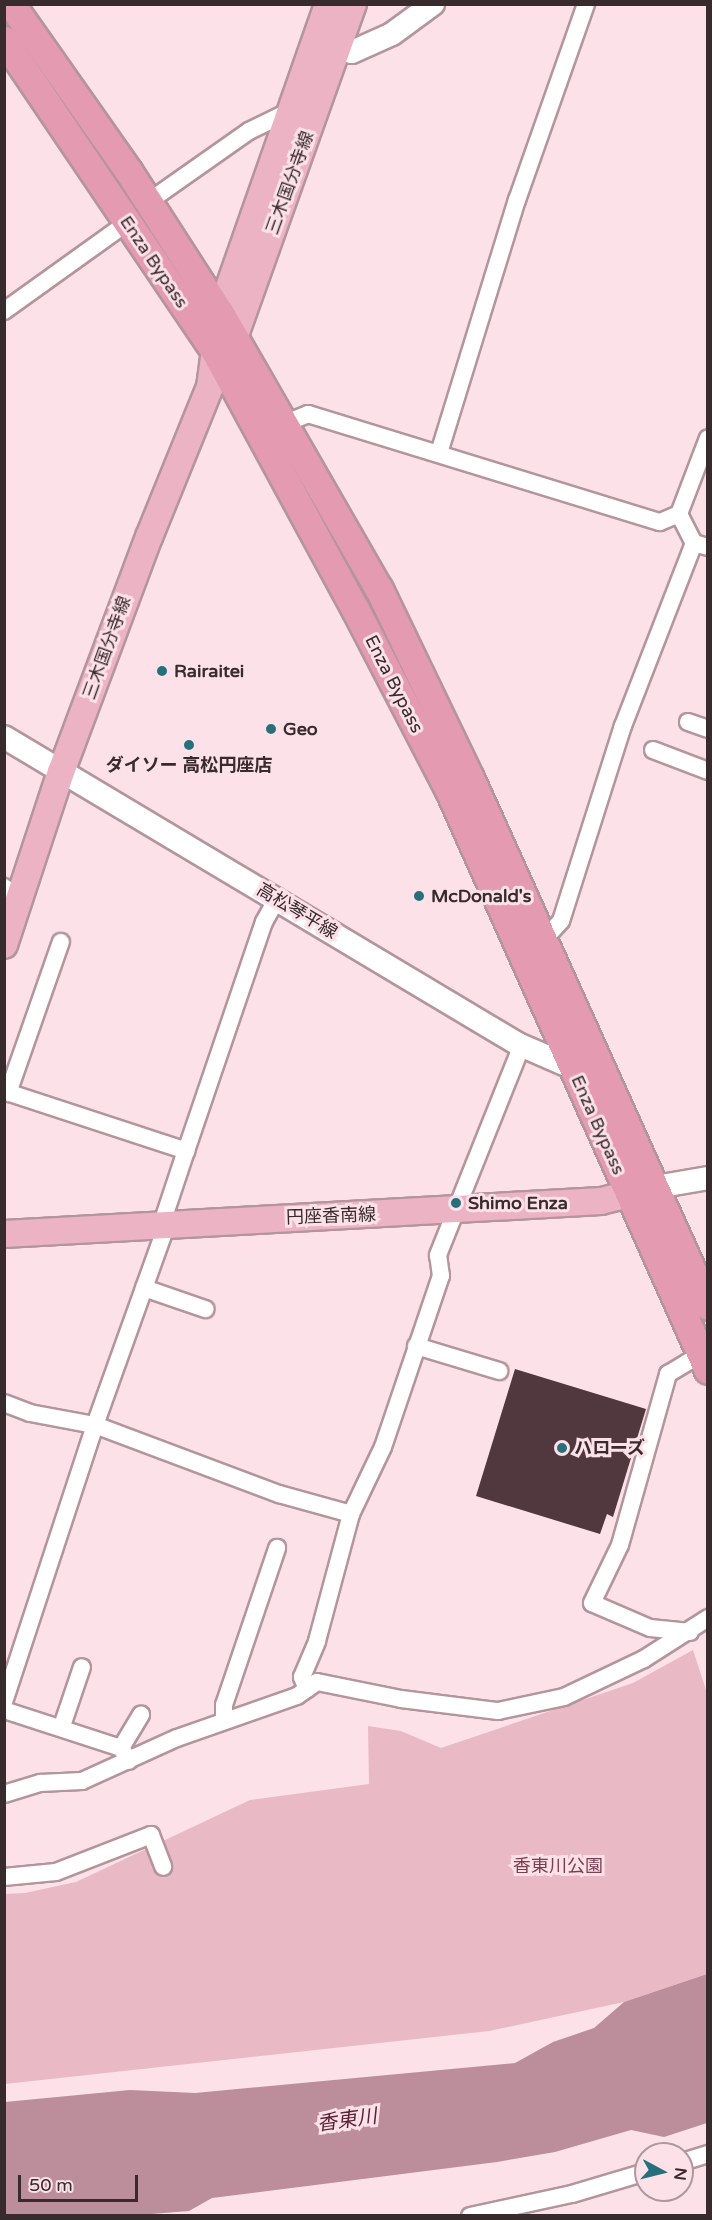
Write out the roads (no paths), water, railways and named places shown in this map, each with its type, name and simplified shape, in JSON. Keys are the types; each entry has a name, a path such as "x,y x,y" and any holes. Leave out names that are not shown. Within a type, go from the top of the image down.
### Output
{"highway":[{"name":"Enza Bypass","path":"11,4 148,202 220,314 226,346 583,1063 656,1187 708,1306"},
{"name":"Enza Bypass","path":"4,40 127,223 286,423 379,589 542,942 630,1197 704,1362"}],"main road":[{"name":"三木国分寺線","path":"4,945 12,892 61,772 149,537 226,346 326,48 328,4"},
{"name":"三木国分寺線","path":"220,314 292,110 353,4"},
{"path":"326,48 352,52 392,34 433,4"},
{"name":"高松琴平線","path":"4,737 522,1045 583,1063"},
{"path":"656,1187 708,1178"},
{"name":"円座香南線","path":"4,1234 162,1223 457,1210 630,1197 656,1187"}],"street":[{"path":"439,453 517,200 586,4"},
{"path":"148,202 249,131 292,110"},
{"path":"4,311 127,223"},
{"path":"286,423 308,414 439,453 471,467 631,516 660,522 679,514 708,438"},
{"path":"542,942 561,921 587,827 623,726 701,545 679,514"},
{"path":"688,722 708,729"},
{"path":"653,750 708,771"},
{"path":"4,1702 95,1425 163,1235 162,1223 186,1151 264,922 277,899"},
{"path":"60,942 6,1092 186,1151"},
{"path":"307,1689 302,1677 317,1641 351,1514 383,1447 441,1276 438,1255 522,1045"},
{"path":"144,1288 205,1309"},
{"path":"416,1346 499,1371"},
{"path":"690,1632 650,1628 592,1603 620,1545 668,1374 704,1362"},
{"path":"4,1403 30,1413 95,1425 279,1494 351,1514"},
{"path":"224,1721 224,1705 277,1548"},
{"path":"4,1794 40,1783 82,1781 125,1755 224,1721 307,1689 317,1682 401,1699 498,1711 564,1697 644,1659 690,1632 708,1618"},
{"path":"62,1726 82,1667"},
{"path":"4,1710 62,1726 125,1755"},
{"path":"125,1755 141,1715"},
{"path":"4,1877 56,1872 151,1835 163,1867"},
{"path":"470,2216 572,2194 634,2176"}],"water":[{"name":"香東川","path":"707,1974 707,2123 664,2137 631,2130 555,2152 497,2162 212,2198 189,2211 126,2216 5,2215 5,2102 130,2090 195,2093 515,2063 553,2042 594,2028 624,2002"}],"place":[{"name":"Rairaitei","path":"162,671"},
{"name":"Geo","path":"271,729"},
{"name":"ダイソー 高松円座店","path":"189,745"},
{"name":"McDonald's","path":"419,896"},
{"name":"Shimo Enza","path":"456,1203"},
{"name":"ハローズ","path":"562,1448"}],"park label":[{"name":"香東川公園","path":"558,1866"}]}
